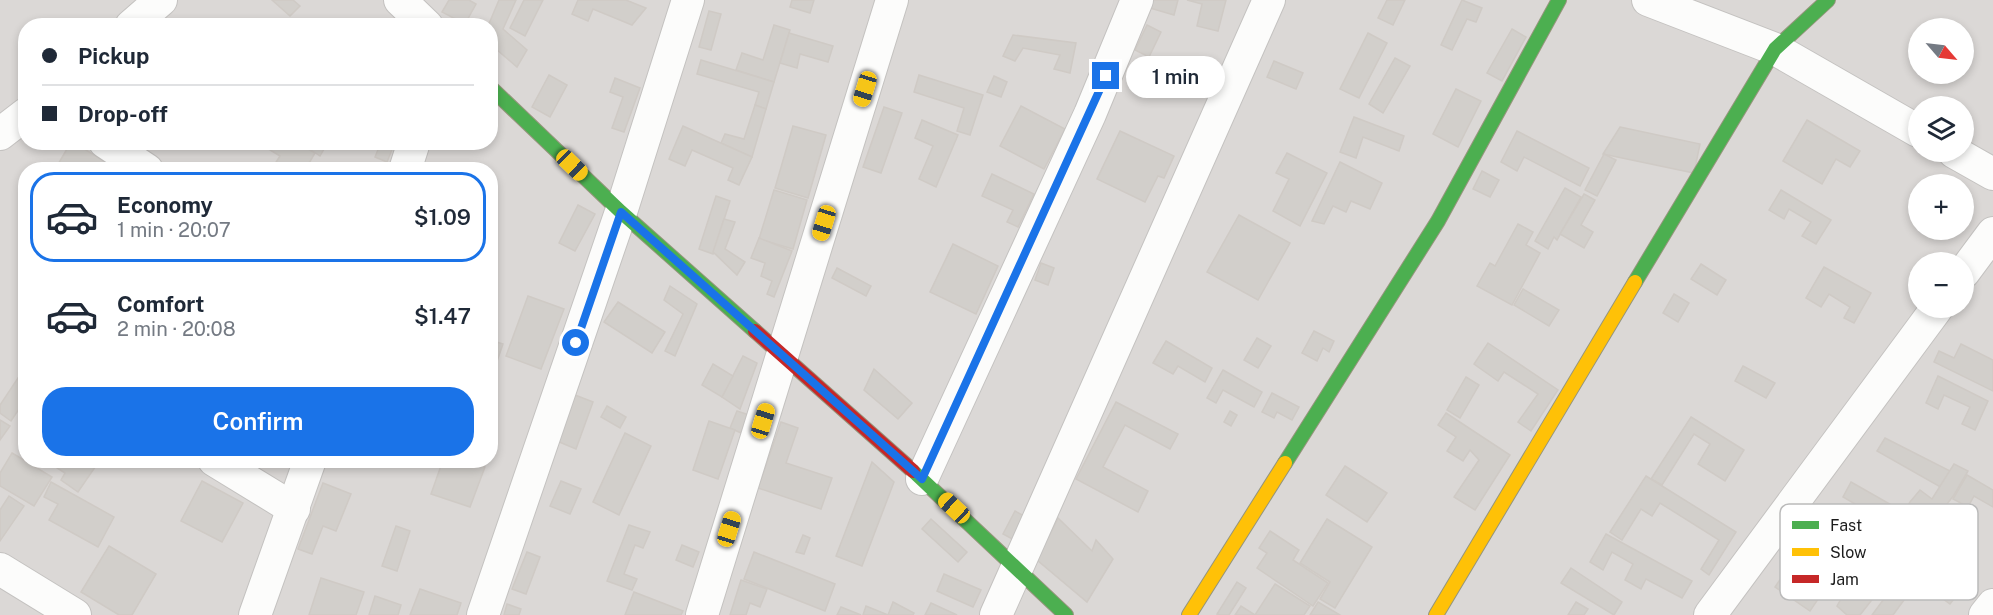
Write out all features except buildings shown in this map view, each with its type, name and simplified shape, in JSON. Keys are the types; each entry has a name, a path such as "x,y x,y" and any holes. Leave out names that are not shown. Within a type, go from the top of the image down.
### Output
{"street":[{"path":"140,18 161,0"},
{"path":"400,0 419,18"},
{"path":"483,615 621,212 688,0"},
{"path":"702,615 892,0"},
{"path":"922,479 1090,114 1137,0"},
{"path":"996,615 1269,0"},
{"path":"1189,615 1438,221 1559,0"},
{"path":"1648,0 1775,50 1908,125"},
{"path":"1436,615 1775,50 1828,0"},
{"path":"498,95 621,212 922,479 1065,615"},
{"path":"0,134 18,120"},
{"path":"117,150 135,162"},
{"path":"1972,162 1993,174"},
{"path":"1974,258 1993,232"},
{"path":"1792,504 1930,318"},
{"path":"227,468 294,509"},
{"path":"255,615 307,468"},
{"path":"1710,615 1780,520"},
{"path":"0,569 75,615"},
{"path":"1985,615 1993,605"}],"shaded area":[{"path":"0,0 1993,0 1993,615 0,615"}],"traffic: fast":[{"path":"1285,463 1438,221 1559,0"},
{"path":"1635,282 1775,49 1828,0"},
{"path":"498,95 621,212 755,331"},
{"path":"913,471 1066,615"}],"traffic: slow":[{"path":"1436,615 1635,282"},
{"path":"1189,615 1285,463"}],"traffic: jam":[{"path":"755,331 913,471"}],"route":[{"path":"576,343 621,212 922,479 1106,76"}]}
